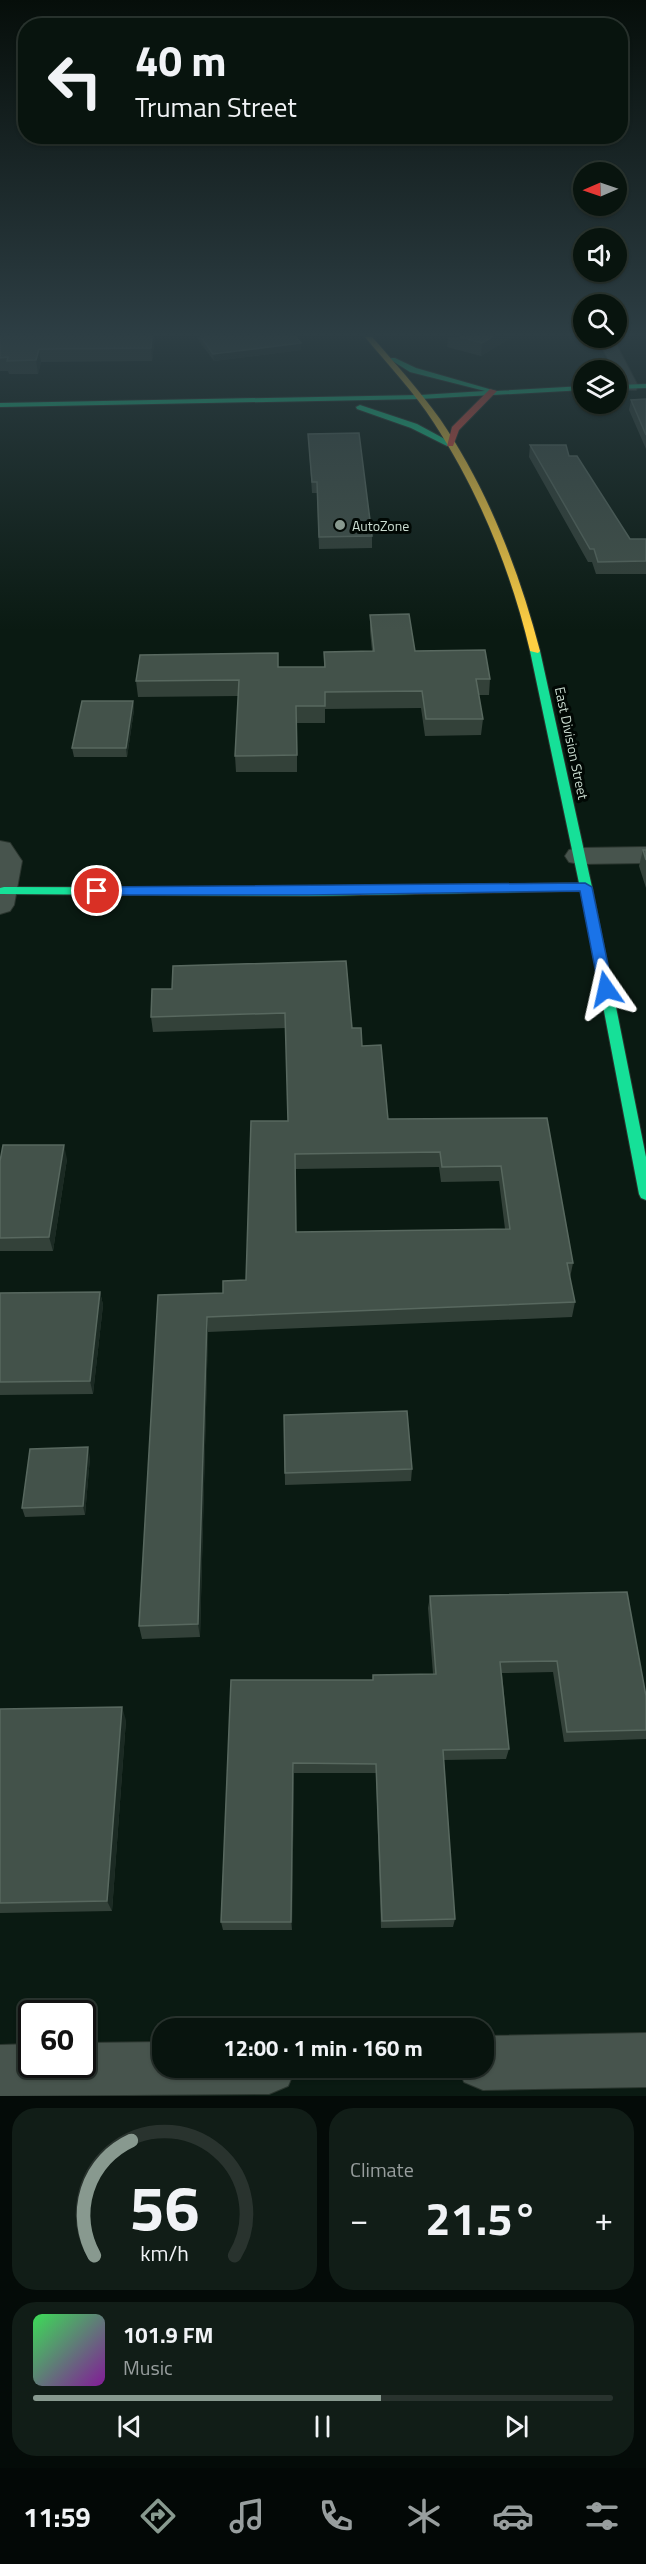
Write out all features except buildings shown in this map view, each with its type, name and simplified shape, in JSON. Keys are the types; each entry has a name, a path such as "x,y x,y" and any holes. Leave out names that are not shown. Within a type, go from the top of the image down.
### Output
{"main road":[{"path":"430,435 450,444 453,435"},
{"name":"East Division Street","path":"444,435 495,534 528,617 579,856 646,1194"},
{"path":"2,898 585,887"}],"street":[{"path":"0,849 8,861 2,898"},
{"path":"579,856 646,855"},
{"path":"494,2063 646,2060"},
{"path":"0,2072 152,2069"}],"traffic: fast":[{"path":"432,435 450,444"},
{"path":"535,651 586,887 646,1194"},
{"path":"4,891 308,892 586,887"}],"traffic: slow":[{"path":"445,435 473,484 504,553 517,587 535,651"}],"traffic: jam":[{"path":"450,444 453,435"}],"place":[{"name":"AutoZone","path":"340,525"}],"route":[{"path":"97,891 308,892 585,887 606,989"}]}
